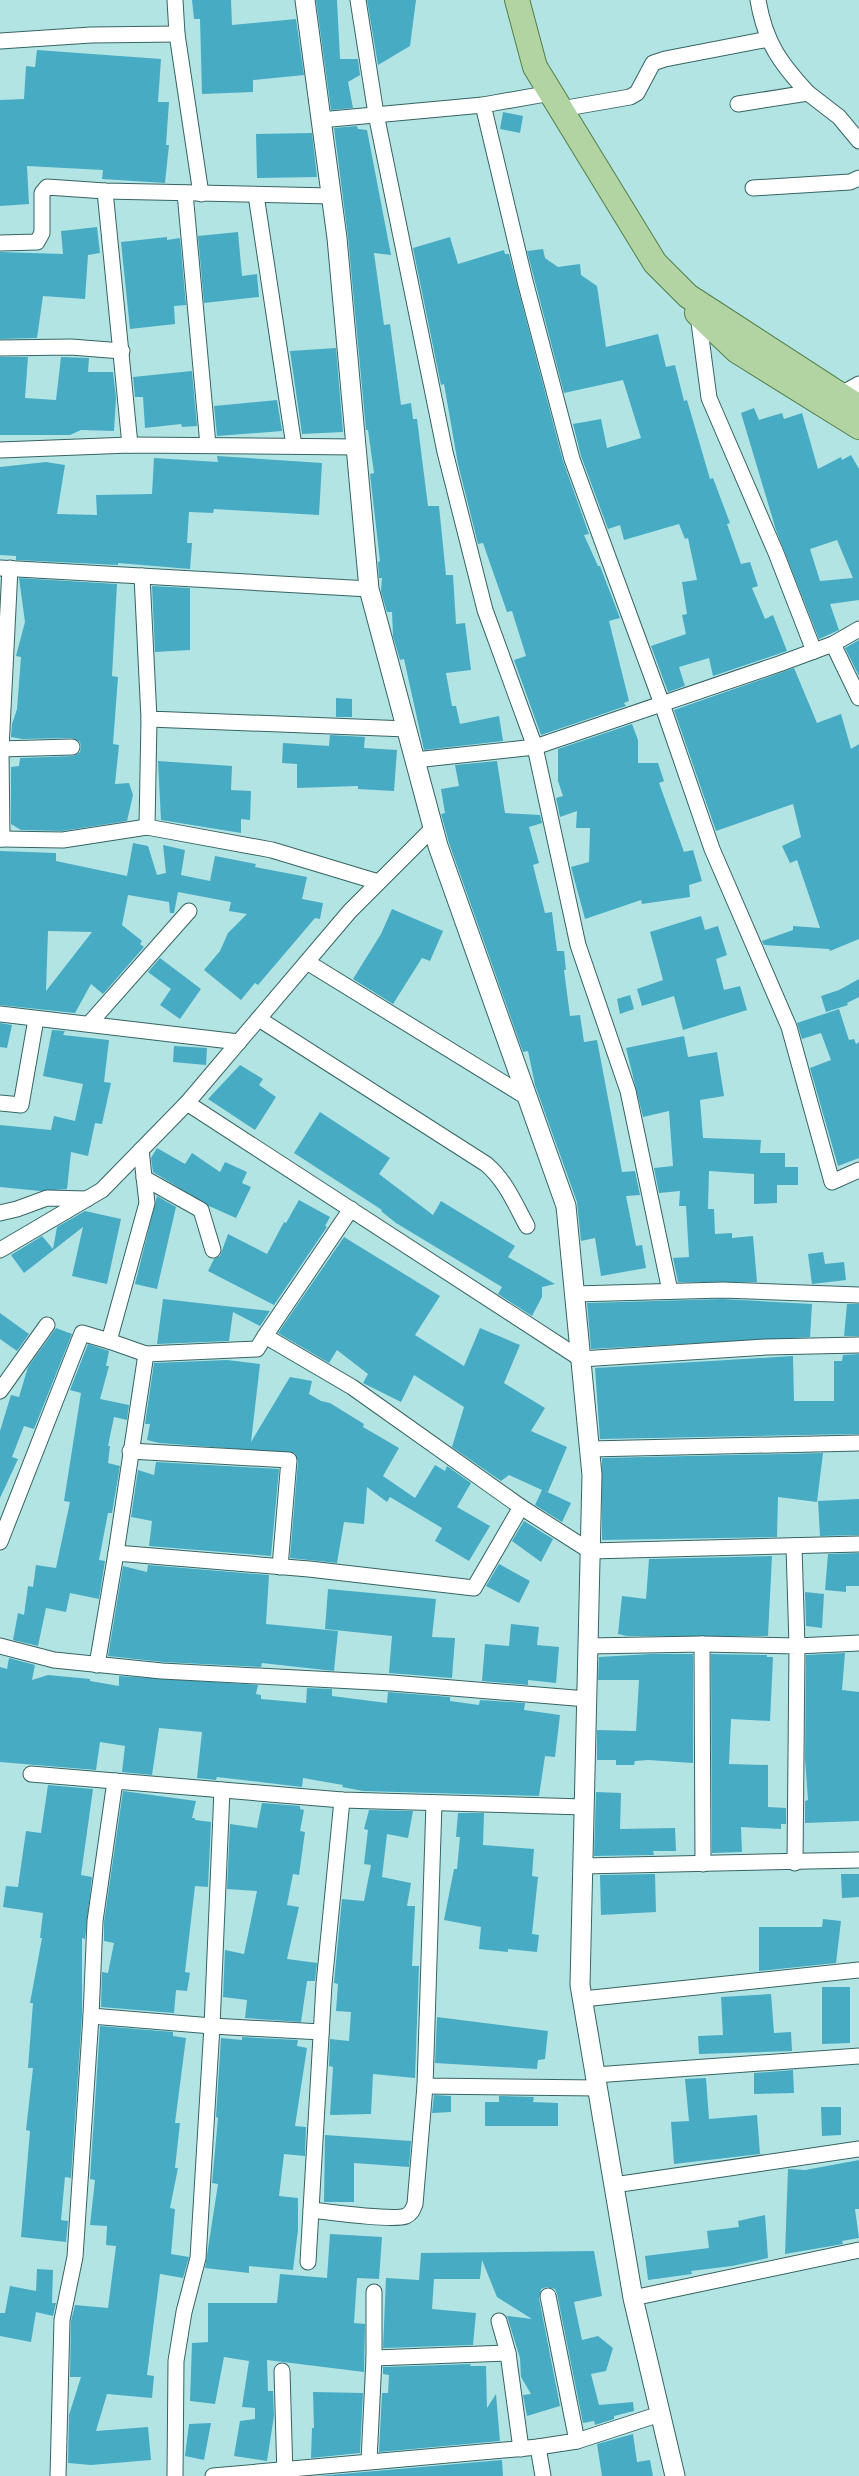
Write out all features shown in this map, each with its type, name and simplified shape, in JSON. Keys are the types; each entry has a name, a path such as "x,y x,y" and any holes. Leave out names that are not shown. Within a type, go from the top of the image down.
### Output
{"main road":[{"path":"517,0 535,67 655,263 693,306 737,351 859,427"},
{"path":"693,306 853,395"}],"street":[{"path":"175,0 177,34 201,194"},
{"path":"305,0 331,196 357,447 369,589 433,828 566,1206 592,1475 580,1984 633,2298 675,2476"},
{"path":"358,0 376,114 445,452 483,601 535,747 578,945 628,1091 670,1291"},
{"path":"758,0 764,28 782,65 808,93 839,117 859,141"},
{"path":"0,42 91,35 177,34"},
{"path":"320,120 483,105 630,97 636,93 653,63 664,59 769,38"},
{"path":"738,104 808,93"},
{"path":"483,105 525,281 572,459 662,704 712,849 789,1027 832,1182 859,1170"},
{"path":"752,188 850,182 859,178"},
{"path":"0,242 37,242 39,239 43,189 47,187 106,191 331,196"},
{"path":"106,191 130,445"},
{"path":"185,193 208,445"},
{"path":"256,194 294,446"},
{"path":"693,306 709,398 776,553 814,651"},
{"path":"0,348 71,347 122,350"},
{"path":"0,450 130,445 357,447"},
{"path":"369,589 5,568 1,839 63,840 147,827 272,850 378,882"},
{"path":"142,576 149,719 147,827"},
{"path":"415,760 535,747 814,651 833,644 859,629"},
{"path":"833,644 859,698"},
{"path":"149,719 406,729"},
{"path":"1,748 72,746"},
{"path":"0,1250 102,1190 187,1103 378,882 433,828"},
{"path":"89,1024 189,911"},
{"path":"307,962 528,1098"},
{"path":"0,1014 239,1042"},
{"path":"0,1102 21,1105 36,1019"},
{"path":"259,1019 486,1164 506,1186 527,1226"},
{"path":"187,1103 581,1359 766,1347 859,1345"},
{"path":"109,1340 147,1203 141,1150"},
{"path":"144,1178 201,1210 213,1250"},
{"path":"0,1213 17,1210 47,1198 87,1199"},
{"path":"0,1542 82,1333 109,1340 146,1354 257,1349 351,1209"},
{"path":"574,1294 723,1290 859,1295"},
{"path":"0,1391 47,1326"},
{"path":"265,1336 352,1387 521,1507 590,1552 859,1544"},
{"path":"97,1665 146,1354"},
{"path":"590,1449 859,1443"},
{"path":"130,1451 289,1460 280,1567"},
{"path":"116,1553 280,1567 474,1588 521,1507"},
{"path":"794,1546 797,1646 795,1863"},
{"path":"588,1646 702,1644 797,1646 859,1643"},
{"path":"702,1644 703,1864"},
{"path":"0,1646 54,1660 162,1671 392,1683 587,1699"},
{"path":"30,1774 342,1800 584,1807"},
{"path":"58,2476 62,2320 74,2257 91,2016 95,1921 115,1781"},
{"path":"175,2476 176,2361 184,2312 198,2258 212,2026 222,1790"},
{"path":"308,2262 324,1984 342,1800"},
{"path":"311,2210 393,2217 407,2215 412,2212 415,2204 425,2086 434,1803"},
{"path":"583,1866 795,1863 859,1860"},
{"path":"582,1998 859,1970"},
{"path":"91,2016 212,2026 321,2032"},
{"path":"425,2086 596,2082 859,2056"},
{"path":"614,2185 859,2149"},
{"path":"633,2298 859,2250"},
{"path":"369,2461 374,2358 374,2292"},
{"path":"548,2296 577,2441"},
{"path":"499,2321 508,2353 521,2449"},
{"path":"374,2358 508,2353"},
{"path":"282,2371 284,2473"},
{"path":"213,2476 284,2473 369,2461 538,2447 577,2441 660,2414"},
{"path":"538,2447 543,2476"}],"building":[{"path":"192,0 231,0 232,25 296,19 304,75 253,80 253,92 202,94 200,19 194,19"},
{"path":"316,0 337,0 340,59 358,59 360,75 348,82 353,108 331,110"},
{"path":"367,0 416,0 410,46 378,65"},
{"path":"37,50 161,59 158,102 169,102 166,145 169,145 165,183 102,179 103,170 27,166 29,204 0,206 0,100 24,99 26,66 35,67"},
{"path":"503,112 523,116 520,133 500,129"},
{"path":"357,126 358,129 367,130 391,255 374,253 384,325 390,324 401,405 411,403 413,419 417,419 428,506 439,506 446,575 453,575 456,624 465,623 471,670 446,673 452,706 456,706 460,724 499,716 503,741 424,750 404,659 400,660 393,636 392,612 387,612 381,592 382,578 379,578 378,562 380,561 370,474 374,473 368,430 366,430 348,237 334,128"},
{"path":"312,133 317,177 257,178 256,134"},
{"path":"97,227 100,253 88,255 85,299 43,296 37,338 0,339 0,252 63,254 61,231"},
{"path":"238,232 242,276 257,274 259,297 204,303 198,236"},
{"path":"167,237 167,240 180,238 186,305 174,306 175,324 130,329 121,242"},
{"path":"450,237 458,264 504,250 505,254 509,254 563,461 589,534 584,535 598,566 600,566 620,618 609,621 629,701 624,703 626,706 541,735 514,660 526,656 512,611 507,612 483,543 478,544 458,464 444,384 441,385 413,248"},
{"path":"543,249 545,258 558,267 580,264 581,275 597,286 606,347 658,334 666,367 675,365 684,401 687,400 710,479 713,478 730,523 727,524 741,564 750,562 758,586 752,588 765,619 773,615 787,651 713,676 709,658 679,667 685,686 668,692 651,646 686,634 682,615 687,614 682,582 697,580 688,538 685,539 679,524 624,540 620,525 608,529 581,456 573,424 601,419 607,448 641,438 623,380 564,393 527,251"},
{"path":"336,348 343,432 302,434 290,351"},
{"path":"0,357 28,357 25,398 56,400 61,357 89,358 88,372 113,372 116,398 114,431 81,430 70,435 0,435"},
{"path":"192,371 197,426 182,427 181,424 145,428 143,397 135,397 133,377"},
{"path":"277,400 282,431 217,436 214,406"},
{"path":"754,408 759,420 782,413 784,419 802,413 818,469 841,457 842,460 851,455 859,469 859,600 830,604 839,630 819,639 776,530 741,413","holes":["837,540 853,578 820,581 810,549"]},
{"path":"217,456 322,463 319,515 214,509 213,513 189,512 187,543 192,543 190,569 118,563 118,565 16,560 16,556 0,555 0,467 46,462 65,465 57,514 97,515 96,495 152,494 154,458 218,462"},
{"path":"19,578 117,584 112,676 118,677 113,744 119,745 115,784 129,783 133,795 127,821 62,831 21,830 11,824 11,767 19,766 20,758 73,756 80,752 81,747 80,742 72,738 22,739 11,737 12,724 17,709 21,657 16,656 25,622"},
{"path":"152,586 190,588 190,650 155,652"},
{"path":"859,640 859,676 845,648"},
{"path":"794,668 817,723 841,714 851,749 859,744 859,939 830,951 829,949 764,945 762,941 793,930 793,926 820,928 797,860 790,863 782,846 801,837 793,804 716,831 674,710"},
{"path":"336,698 352,699 352,717 336,717"},
{"path":"632,724 638,740 638,763 658,763 664,781 659,783 684,852 693,850 702,881 689,885 690,897 642,904 641,900 585,919 571,867 589,862 590,828 576,828 577,811 560,817 556,798 563,796 558,781 558,749"},
{"path":"330,735 365,737 364,748 397,750 394,791 358,789 358,786 297,788 297,764 282,763 283,743 329,746"},
{"path":"158,761 232,766 231,790 251,791 250,820 241,819 241,833 161,820"},
{"path":"497,761 505,813 540,815 542,823 529,827 539,863 533,865 545,913 552,912 557,951 564,951 566,970 564,970 570,1016 580,1015 584,1042 597,1040 622,1172 635,1171 640,1195 626,1196 636,1246 642,1245 646,1268 601,1276 595,1238 581,1241 577,1202 535,1085 528,1051 523,1052 449,843 441,814 445,813 441,789 459,786 455,765"},
{"path":"133,843 148,846 157,875 166,873 163,845 185,850 181,875 210,881 215,856 256,864 255,867 307,877 302,899 323,903 320,919 315,918 258,985 255,983 241,1000 204,970 220,951 228,933 247,914 229,911 231,902 178,892 174,913 170,913 169,902 128,895 122,925 142,941 140,944 144,947 103,994 91,984 75,1013 0,1005 0,851 56,853 56,861 127,876","holes":["48,931 92,932 46,991"]},
{"path":"392,909 443,931 430,961 422,958 393,1004 353,979 381,934"},
{"path":"701,916 705,930 718,926 727,955 716,959 724,990 740,986 747,1010 683,1030 674,996 642,1006 637,989 663,980 650,932"},
{"path":"160,958 201,989 180,1019 160,1005 171,989 148,972"},
{"path":"859,979 859,997 847,1003 848,1005 826,1012 821,996 839,990"},
{"path":"630,995 634,1009 620,1014 617,999"},
{"path":"839,1009 849,1040 854,1039 856,1044 859,1042 859,1158 838,1166 810,1068 831,1060 821,1033 802,1039 797,1023"},
{"path":"0,1023 12,1025 7,1048 0,1047"},
{"path":"52,1030 65,1031 63,1035 109,1040 104,1082 111,1083 102,1124 95,1123 88,1156 71,1152 67,1189 40,1191 0,1187 0,1125 51,1130 54,1116 75,1121 83,1084 43,1076"},
{"path":"684,1036 688,1057 717,1052 724,1096 700,1100 703,1138 761,1140 760,1153 785,1153 785,1167 798,1167 798,1185 777,1185 777,1203 754,1204 754,1174 709,1171 708,1209 714,1209 715,1234 732,1233 732,1238 753,1236 757,1282 678,1282 673,1258 689,1257 686,1206 679,1206 680,1191 659,1193 654,1168 673,1166 669,1111 643,1117 626,1048"},
{"path":"174,1046 207,1048 206,1065 173,1062"},
{"path":"240,1065 263,1079 259,1085 276,1097 255,1130 208,1099"},
{"path":"320,1112 390,1158 379,1174 433,1215 441,1201 515,1246 508,1257 555,1284 542,1287 542,1297 532,1316 498,1294 502,1287 396,1223 382,1210 294,1153"},
{"path":"157,1148 185,1164 192,1153 220,1172 225,1162 247,1172 242,1183 251,1187 236,1218 209,1206 153,1172 151,1158"},
{"path":"157,1196 176,1207 157,1289 135,1284"},
{"path":"299,1200 330,1217 325,1226 327,1227 274,1305 208,1271 214,1259 220,1256 228,1234 267,1254 284,1222 286,1223"},
{"path":"85,1211 121,1219 107,1284 72,1276 83,1227 24,1273 11,1255 42,1236 53,1249 57,1227"},
{"path":"344,1237 440,1296 415,1335 464,1366 480,1328 520,1345 504,1383 545,1408 531,1431 567,1447 548,1492 543,1490 571,1503 562,1522 535,1505 542,1490 509,1475 501,1481 452,1447 464,1407 414,1375 401,1402 363,1383 368,1374 337,1350 329,1363 278,1333"},
{"path":"823,1252 825,1264 844,1262 846,1280 812,1284 808,1254"},
{"path":"163,1299 270,1311 260,1326 233,1312 229,1341 157,1344"},
{"path":"723,1299 812,1304 810,1337 591,1349 587,1303"},
{"path":"847,1304 859,1304 859,1336 844,1336"},
{"path":"0,1313 29,1334 17,1351 0,1339"},
{"path":"56,1328 72,1334 34,1429 24,1426 12,1457 18,1459 0,1498 0,1431 11,1395 19,1397 28,1367"},
{"path":"88,1344 109,1351 106,1366 109,1366 100,1399 129,1405 127,1420 114,1417 108,1446 110,1446 108,1463 120,1466 112,1513 108,1513 99,1560 105,1561 99,1599 70,1593 66,1612 46,1608 38,1646 13,1640 18,1613 24,1615 28,1586 33,1587 36,1565 56,1568 70,1502 64,1501 81,1393 70,1390"},
{"path":"859,1354 859,1434 600,1439 595,1368 793,1356 794,1401 834,1401 834,1361 842,1361 843,1355"},
{"path":"227,1360 260,1364 251,1442 290,1377 312,1381 309,1394 321,1401 330,1403 364,1424 363,1427 399,1448 383,1476 415,1498 435,1465 445,1471 447,1466 471,1483 457,1507 490,1526 469,1561 435,1541 442,1528 390,1497 387,1502 367,1487 364,1524 344,1522 337,1563 290,1558 298,1461 295,1453 159,1443 147,1440 150,1424 145,1424 154,1363"},
{"path":"823,1453 817,1502 778,1497 777,1537 602,1540 602,1458"},
{"path":"156,1462 279,1469 271,1556 149,1546 152,1521 131,1517 138,1470 154,1475"},
{"path":"859,1499 859,1535 820,1536 818,1501"},
{"path":"524,1521 553,1539 541,1562 512,1541"},
{"path":"859,1553 859,1586 846,1586 846,1592 825,1590 828,1554"},
{"path":"772,1556 768,1636 627,1636 618,1634 622,1596 646,1599 649,1559"},
{"path":"499,1564 530,1581 519,1603 486,1586"},
{"path":"148,1565 269,1575 266,1624 338,1631 334,1671 262,1663 261,1667 163,1662 108,1656 123,1566 147,1572"},
{"path":"328,1589 436,1599 432,1637 455,1638 452,1678 389,1673 392,1636 325,1629"},
{"path":"805,1592 824,1594 822,1628 806,1626"},
{"path":"511,1624 539,1627 537,1645 559,1647 556,1683 528,1680 528,1685 482,1681 485,1644 509,1646"},
{"path":"845,1653 842,1690 859,1692 859,1821 805,1823 805,1801 808,1800 805,1759 806,1655"},
{"path":"693,1654 693,1763 648,1760 635,1761 634,1765 616,1765 616,1760 597,1760 597,1730 636,1731 639,1680 598,1680 599,1657"},
{"path":"711,1654 767,1655 767,1657 773,1657 770,1721 731,1719 729,1764 768,1765 768,1807 786,1808 786,1824 781,1824 781,1829 741,1827 742,1852 712,1853"},
{"path":"9,1658 35,1665 32,1680 48,1675 90,1679 90,1681 119,1686 119,1676 258,1685 256,1694 261,1695 261,1699 306,1703 307,1688 332,1689 332,1696 387,1703 388,1692 450,1697 450,1701 479,1705 480,1700 525,1703 524,1710 560,1715 555,1757 545,1756 539,1796 363,1791 342,1787 343,1785 303,1778 302,1787 217,1777 216,1780 197,1778 202,1732 159,1728 152,1775 122,1772 125,1746 100,1742 96,1770 0,1762 0,1667 7,1669"},
{"path":"48,1785 93,1789 81,1875 92,1877 85,1939 82,1938 82,2015 71,2178 65,2177 61,2220 68,2221 66,2242 21,2237 30,2131 26,2130 33,2068 28,2068 33,2003 30,2003 42,1938 40,1938 43,1913 3,1907 6,1886 18,1887 26,1831 41,1833"},
{"path":"123,1791 196,1801 192,1818 211,1822 208,1887 195,1886 185,1972 190,1973 187,1991 176,1990 174,2013 101,2007 102,1972 108,1973 114,1943 104,1941 104,1922"},
{"path":"596,1792 621,1793 620,1829 675,1828 676,1851 653,1851 654,1855 594,1856"},
{"path":"262,1803 300,1806 300,1809 304,1810 300,1831 305,1832 299,1875 293,1874 287,1905 299,1907 287,1959 317,1963 315,1981 307,1981 301,2022 245,2018 247,2000 223,1997 225,1950 244,1954 257,1891 227,1889 230,1824 257,1828"},
{"path":"369,1810 413,1811 408,1838 387,1834 382,1877 411,1883 407,1906 415,1906 412,1966 419,1966 415,2078 373,2074 371,2114 330,2115 333,2067 329,2066 330,2039 349,2041 351,2012 336,2011 338,1984 334,1983 342,1899 364,1901 371,1865 364,1864 368,1830 364,1829"},
{"path":"458,1813 484,1813 483,1845 534,1849 532,1876 538,1877 532,1934 539,1935 537,1952 479,1949 481,1927 444,1920 454,1869 457,1869 460,1837 456,1837"},
{"path":"655,1874 656,1912 601,1915 600,1875"},
{"path":"841,1874 859,1874 859,1897 842,1898"},
{"path":"823,1919 841,1921 836,1963 759,1971 759,1927 822,1927"},
{"path":"822,1987 850,1987 850,2043 822,2044"},
{"path":"771,1994 774,2033 791,2032 792,2051 699,2054 698,2036 723,2035 721,1997"},
{"path":"437,2017 548,2031 545,2059 538,2060 537,2069 435,2063"},
{"path":"100,2026 173,2032 173,2036 186,2038 175,2123 180,2123 175,2168 178,2168 170,2208 175,2209 171,2254 189,2257 183,2278 160,2274 147,2375 154,2376 152,2398 107,2394 96,2431 148,2427 151,2460 91,2465 68,2463 69,2415 81,2377 70,2377 71,2321 75,2305 108,2308 116,2246 106,2245 107,2226 90,2225 95,2180 90,2179"},
{"path":"242,2037 298,2040 297,2046 307,2048 295,2126 306,2127 305,2156 284,2154 279,2196 298,2198 298,2230 293,2270 249,2266 249,2273 205,2268 218,2184 212,2183 218,2118 216,2117 221,2038 242,2040"},
{"path":"793,2070 794,2093 754,2094 754,2073"},
{"path":"706,2078 709,2119 757,2115 760,2154 674,2164 671,2122 689,2121 685,2079"},
{"path":"434,2095 451,2096 451,2112 432,2113"},
{"path":"499,2096 534,2097 533,2102 558,2103 558,2126 485,2126 485,2102 499,2102"},
{"path":"821,2107 841,2107 841,2135 822,2136"},
{"path":"325,2135 411,2141 409,2167 354,2163 354,2202 324,2202"},
{"path":"859,2160 859,2209 855,2209 859,2238 842,2241 843,2244 785,2254 788,2169 805,2170"},
{"path":"765,2215 768,2258 732,2266 691,2271 692,2274 648,2280 645,2256 709,2248 707,2231 739,2227 738,2221"},
{"path":"330,2234 382,2237 379,2279 357,2278 354,2323 365,2324 364,2372 267,2360 268,2391 273,2391 274,2416 267,2461 234,2456 240,2421 255,2419 255,2408 242,2407 249,2361 224,2357 215,2404 190,2401 192,2343 208,2342 208,2303 277,2303 280,2274 327,2278"},
{"path":"594,2251 602,2296 574,2302 582,2340 598,2336 613,2348 606,2371 591,2374 599,2405 633,2402 634,2411 614,2416 614,2419 595,2425 594,2421 583,2423 557,2294 555,2289 547,2287 541,2289 539,2298 560,2406 527,2416 523,2395 531,2394 521,2377 520,2358 507,2316 532,2319 497,2297 482,2260 480,2279 434,2279 432,2309 476,2313 473,2345 383,2348 386,2278 419,2280 421,2253"},
{"path":"37,2269 53,2270 52,2303 56,2303 53,2316 36,2312 31,2342 0,2336 0,2313 5,2313 10,2286 36,2291"},
{"path":"471,2364 470,2366 486,2366 487,2408 496,2394 500,2441 379,2452 382,2393 388,2393 389,2375 383,2374 383,2367"},
{"path":"313,2392 363,2393 360,2453 311,2458 312,2428 314,2428"},
{"path":"211,2423 204,2460 185,2456 189,2424"},
{"path":"633,2434 637,2462 650,2460 653,2476 602,2476 597,2444"},
{"path":"502,2460 503,2476 318,2476"}]}
